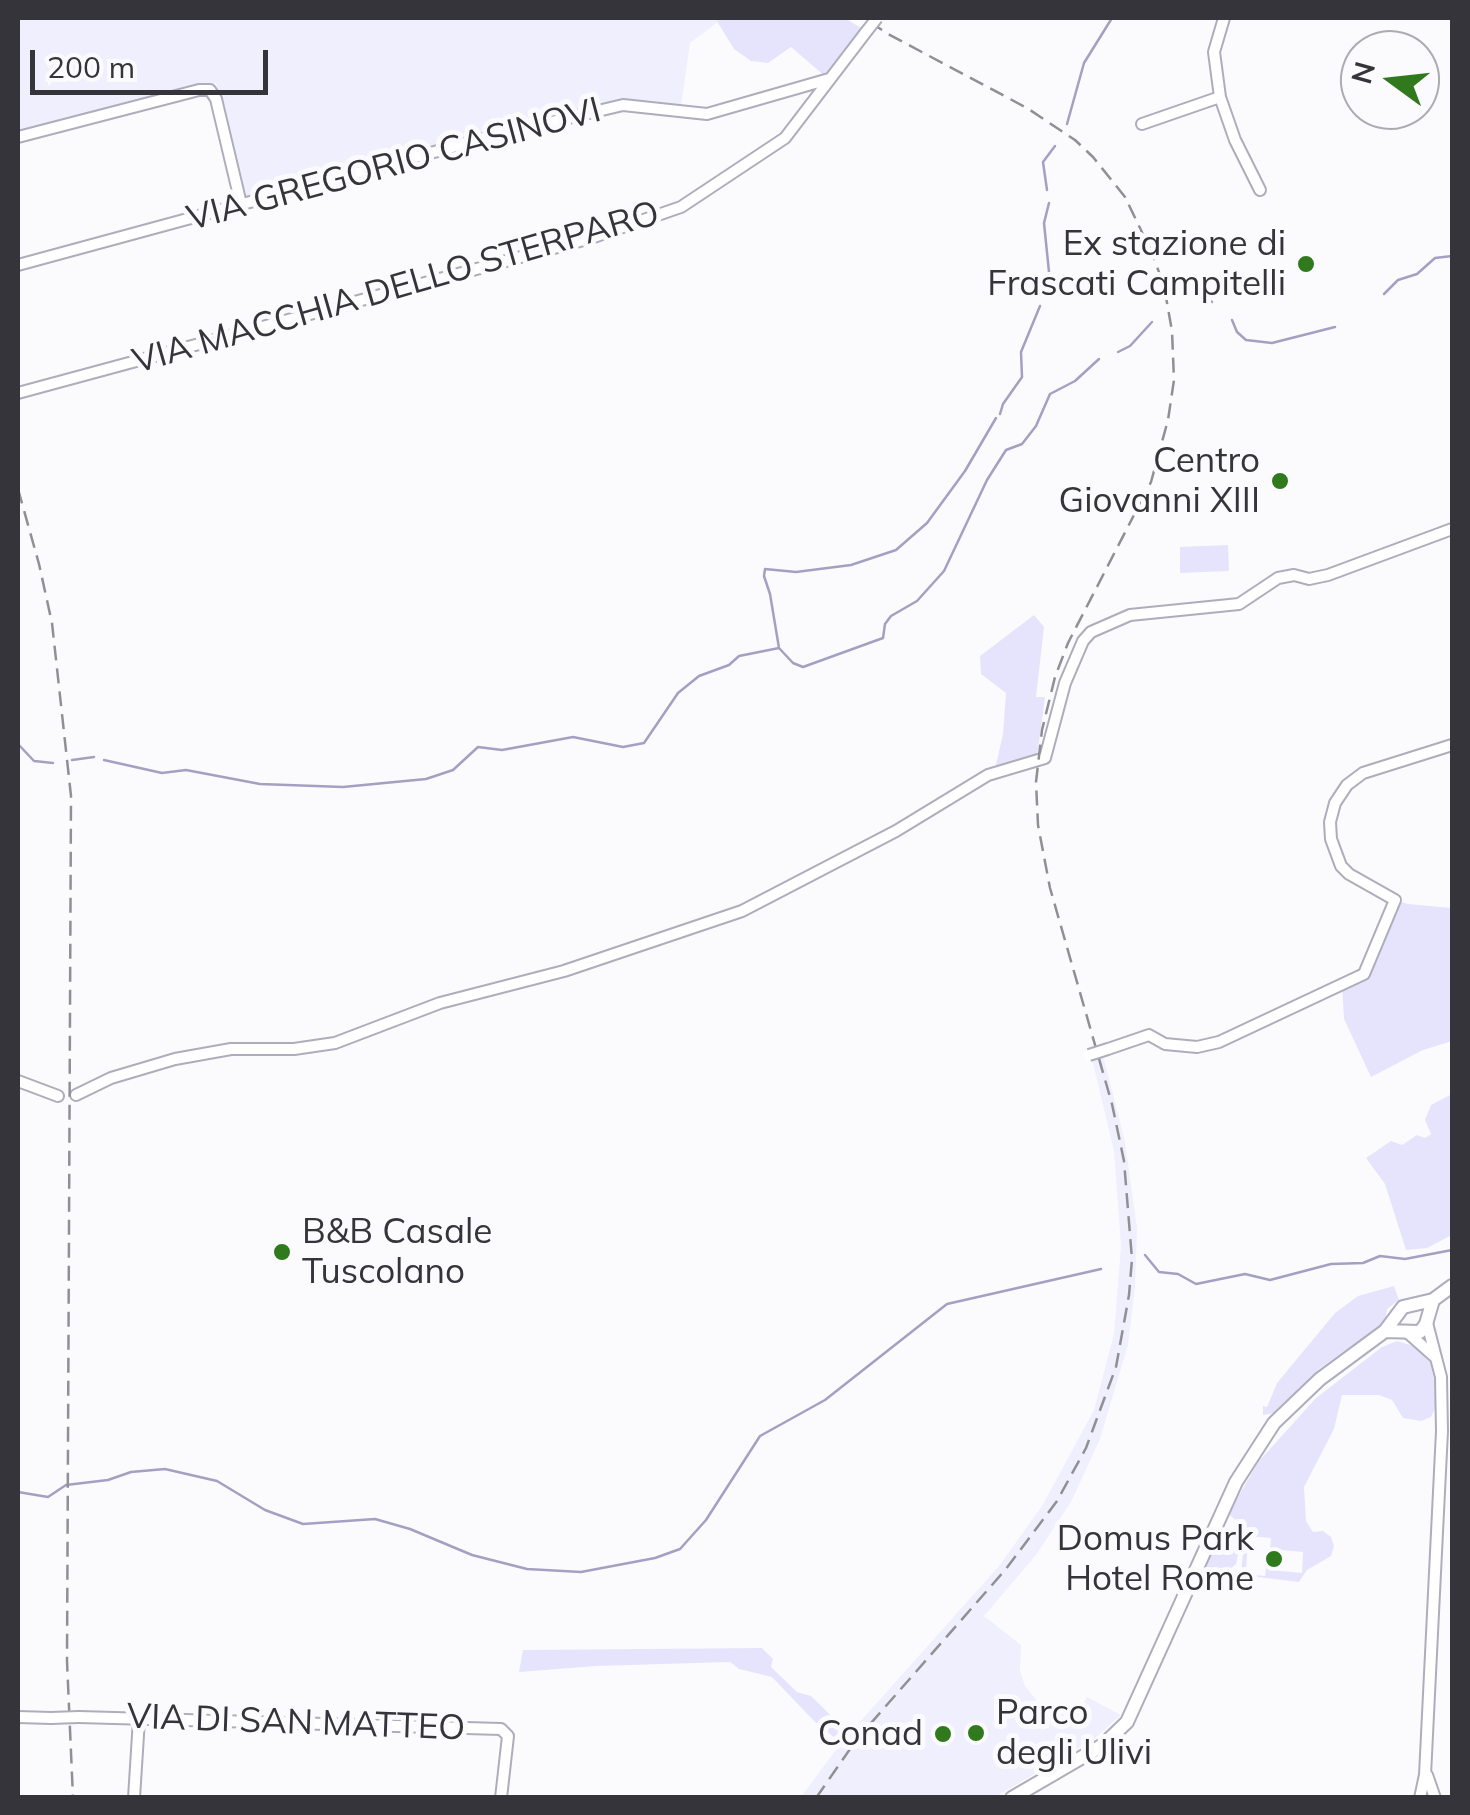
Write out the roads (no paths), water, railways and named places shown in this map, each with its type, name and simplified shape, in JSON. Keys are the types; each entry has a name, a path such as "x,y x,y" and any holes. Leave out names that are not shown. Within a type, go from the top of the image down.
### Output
{"main road":[{"path":"1012,1798 1103,1745 1124,1726 1236,1482 1258,1445 1306,1391 1385,1331 1405,1305 1433,1300 1452,1286"},
{"path":"1385,1331 1420,1332 1433,1300"},
{"path":"1417,1304 1427,1321"},
{"path":"1398,1314 1398,1326 1407,1333"}],"street":[{"name":"VIA MACCHIA DELLO STERPARO","path":"18,393 583,240 675,210 781,141 877,18"},
{"path":"1224,18 1214,47 1220,97 1235,140 1260,190"},
{"name":"VIA GREGORIO CASINOVI","path":"18,265 493,136 622,105 707,114 830,79"},
{"path":"18,137 210,90 216,99 241,204"},
{"path":"1142,124 1220,97"},
{"path":"76,1094 148,1066 205,1053 330,1044 440,1003 564,971 746,910 896,832 984,777 1042,760 1049,751 1065,682 1090,632 1119,618 1239,604 1278,578 1328,575 1452,528"},
{"path":"1089,1055 1149,1035 1165,1044 1197,1047 1219,1042 1364,974 1396,903 1390,895 1350,874 1339,861 1330,832 1335,803 1347,785 1363,774 1452,745"},
{"path":"18,1081 58,1096"},
{"path":"1420,1798 1426,1769 1442,1441 1442,1383 1427,1321"},
{"path":"1407,1333 1436,1358"},
{"name":"VIA DI SAN MATTEO","path":"18,1717 501,1729 508,1736 501,1798"},
{"path":"134,1798 140,1718"},
{"path":"1426,1769 1435,1798"}],"waterway":[{"path":"1067,124 1084,63 1112,18"},
{"path":"1047,190 1043,162 1055,146"},
{"path":"1049,203 1044,223 1049,272"},
{"path":"1384,294 1398,280 1417,274 1435,258 1452,256"},
{"path":"1170,293 1189,289 1212,302"},
{"path":"1000,414 1022,377 1021,352 1040,306"},
{"path":"1232,320 1246,340 1272,343 1335,327"},
{"path":"1118,352 1130,346 1152,322"},
{"path":"104,760 162,773 186,770 260,784 343,787 426,779 453,770 478,747 502,750 573,737 623,747 644,743 678,693 699,676 729,665 739,656 779,648 793,663 803,667 883,638 891,616 917,601 944,571 987,480 1006,450 1022,444 1036,426 1050,394 1075,381 1099,359"},
{"path":"779,648 765,569 796,572 851,565 896,550 927,523 965,471 996,418"},
{"path":"18,744 34,761 53,763"},
{"path":"72,760 94,757"},
{"path":"1145,1255 1159,1272 1178,1274 1196,1284 1245,1274 1270,1280 1331,1264 1363,1263 1380,1256 1405,1259 1452,1250"},
{"path":"18,1492 48,1497 66,1485 165,1469 217,1481 265,1510 303,1524 375,1519 472,1555 527,1569 581,1572 655,1558 680,1549 706,1520 760,1436 825,1400 947,1304 1101,1269"}],"railway":[{"path":"816,1798 857,1739 1006,1569 1057,1501 1086,1448 1116,1367 1132,1259 1124,1161 1112,1104 1050,888 1038,825 1036,782 1042,730 1055,677 1068,643 1151,482 1174,380 1172,331 1164,286 1125,197 1093,157 1027,108 864,18"},
{"path":"18,489 52,623 71,796 67,1661 73,1798"}],"place":[{"name":"Ex stazione di Frascati Campitelli","path":"1306,264"},
{"name":"Centro Giovanni XIII","path":"1280,481"},
{"name":"B&B Casale Tuscolano","path":"282,1252"},
{"name":"Domus Park Hotel Rome","path":"1274,1559"},
{"name":"Parco degli Ulivi","path":"976,1733"},
{"name":"Conad","path":"943,1734"}]}
